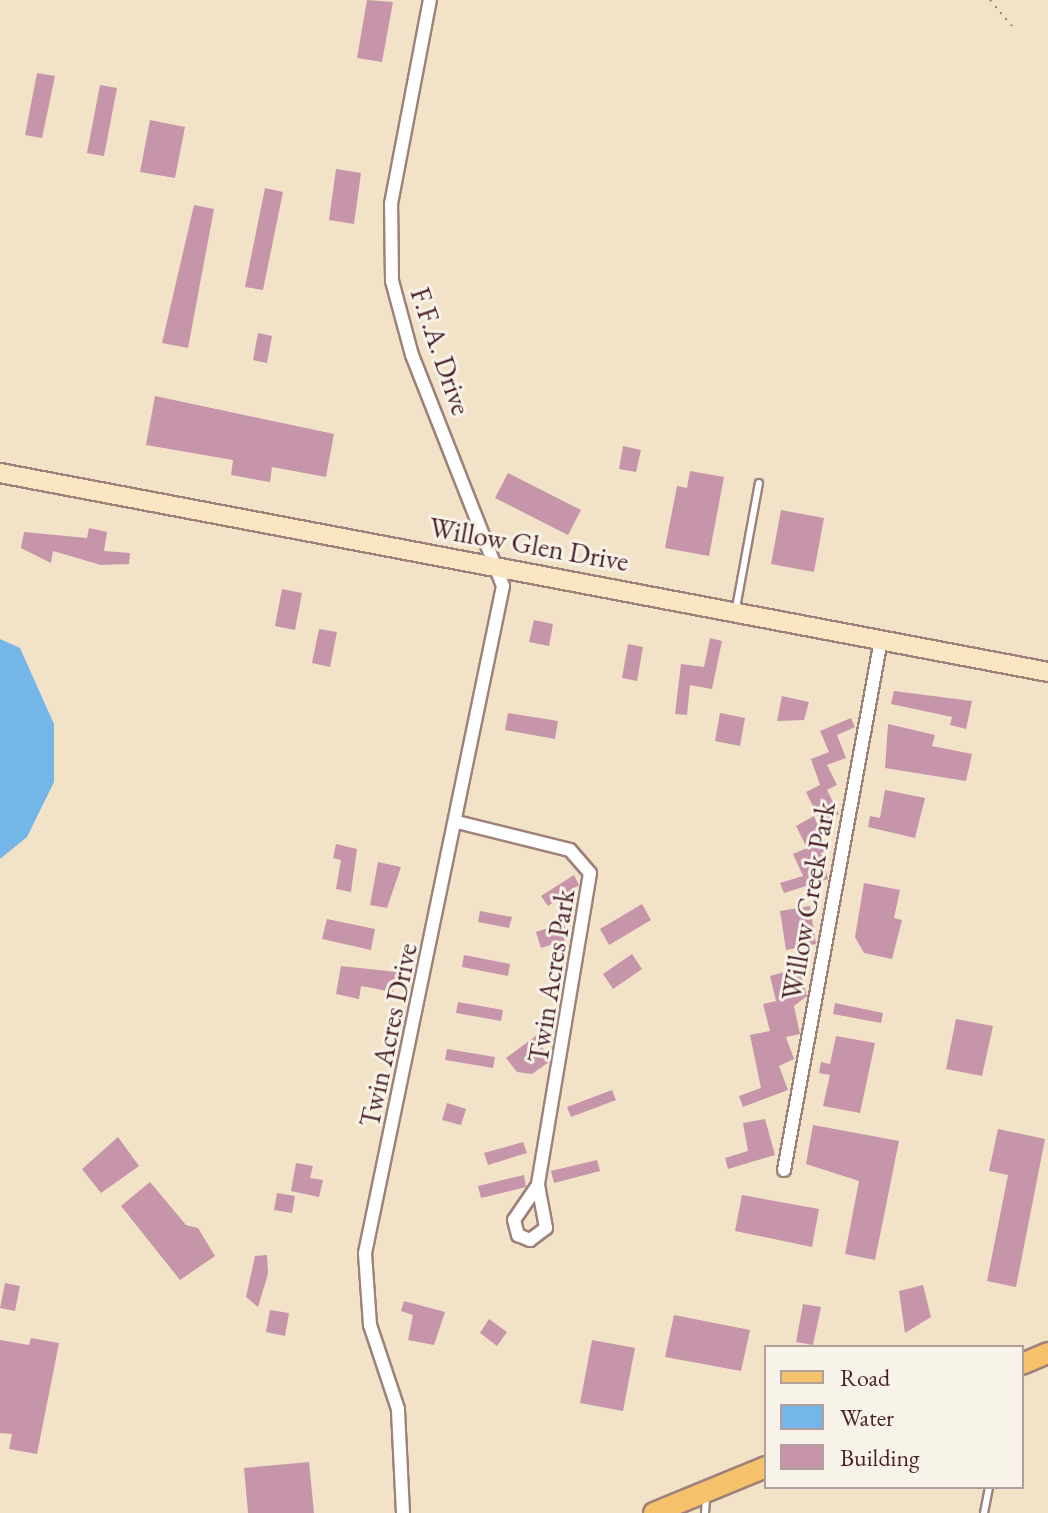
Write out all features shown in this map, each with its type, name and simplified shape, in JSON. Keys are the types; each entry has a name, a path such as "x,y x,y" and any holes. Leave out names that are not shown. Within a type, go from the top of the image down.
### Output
{"main road":[{"name":"Willow Glen Drive","path":"0,473 1048,672"},
{"path":"1024,1363 1048,1353"},
{"path":"654,1513 764,1468"}],"street":[{"name":"F.F.A. Drive","path":"430,0 391,204 392,281 412,355 499,566"},
{"name":"Twin Acres Drive","path":"403,1513 398,1409 370,1325 365,1253 501,602 499,566"},
{"name":"Willow Creek Park","path":"784,1170 881,640"},
{"name":"Twin Acres Park","path":"457,822 558,845 582,859 590,873 538,1185"}],"lane":[{"path":"735,612 759,483"},
{"path":"984,1513 989,1489"},
{"path":"705,1513 706,1492"}],"path":[{"path":"990,0 1014,29"}],"water":[{"path":"0,639 20,648 54,724 54,782 27,837 0,859"}],"building":[{"path":"367,0 393,2 382,62 357,58"},
{"path":"37,73 55,76 42,138 25,135"},
{"path":"100,85 117,88 104,156 87,153"},
{"path":"150,120 185,127 175,178 140,172"},
{"path":"336,169 361,173 354,224 329,220"},
{"path":"265,188 283,192 263,290 245,287"},
{"path":"194,205 214,209 188,348 162,343"},
{"path":"258,333 272,336 267,363 253,360"},
{"path":"155,396 334,434 326,477 272,467 270,482 231,475 233,460 146,445"},
{"path":"623,446 641,450 636,472 619,469"},
{"path":"690,471 724,477 709,556 665,548 677,486 687,488"},
{"path":"508,473 581,510 568,535 495,498"},
{"path":"781,510 824,518 814,572 771,564"},
{"path":"89,528 107,532 104,551 130,553 129,564 101,565 53,551 51,563 21,548 24,532 87,538"},
{"path":"282,589 302,593 295,630 275,626"},
{"path":"534,620 553,624 549,646 529,642"},
{"path":"319,629 337,632 330,667 312,663"},
{"path":"710,638 722,641 712,689 690,685 687,715 675,714 681,664 704,667"},
{"path":"628,644 643,647 637,681 622,678"},
{"path":"894,691 972,701 966,729 950,725 952,717 891,704"},
{"path":"782,696 809,702 804,720 777,721"},
{"path":"508,713 558,721 555,739 505,730"},
{"path":"720,713 745,718 740,746 715,741"},
{"path":"851,718 855,727 837,735 846,758 827,765 837,785 827,790 839,814 821,823 806,792 820,785 811,759 829,752 820,731"},
{"path":"888,724 935,735 932,746 972,754 966,781 885,768"},
{"path":"885,790 925,798 915,838 868,827 870,816 880,818"},
{"path":"814,816 828,850 821,853 828,879 784,893 780,883 803,876 793,854 807,848 796,826"},
{"path":"336,844 357,849 351,892 336,889 341,860 333,858"},
{"path":"378,862 401,867 387,908 370,905"},
{"path":"574,875 579,885 548,906 541,896"},
{"path":"864,883 900,890 894,918 902,920 892,959 864,953 855,937"},
{"path":"642,904 651,920 609,945 600,929"},
{"path":"810,906 816,944 786,950 780,911"},
{"path":"480,911 512,917 509,928 478,922"},
{"path":"327,919 375,929 371,950 322,939"},
{"path":"564,923 569,939 541,948 536,932"},
{"path":"632,954 642,969 613,989 603,974"},
{"path":"464,955 510,964 508,976 462,967"},
{"path":"341,966 397,972 393,992 361,986 359,999 336,994"},
{"path":"799,968 807,996 794,1006 800,1034 786,1037 794,1059 779,1066 788,1090 743,1107 739,1096 761,1088 750,1035 770,1031 763,1004 776,1001 770,976"},
{"path":"458,1002 503,1010 501,1021 456,1013"},
{"path":"835,1003 883,1013 881,1023 833,1014"},
{"path":"956,1019 993,1026 982,1076 946,1069"},
{"path":"537,1035 549,1062 532,1074 517,1072 506,1058"},
{"path":"836,1036 875,1043 860,1113 823,1106 830,1075 819,1073 821,1062 830,1064"},
{"path":"447,1049 495,1057 493,1068 445,1060"},
{"path":"612,1090 616,1100 571,1117 567,1107"},
{"path":"447,1103 466,1109 461,1125 442,1120"},
{"path":"765,1119 775,1155 728,1169 725,1158 748,1151 743,1123"},
{"path":"813,1125 899,1141 875,1260 845,1254 859,1181 806,1164"},
{"path":"998,1129 1045,1139 1016,1287 987,1281 1008,1175 989,1171"},
{"path":"118,1137 139,1166 101,1193 82,1169"},
{"path":"523,1142 527,1153 488,1165 484,1153"},
{"path":"597,1160 600,1171 554,1183 551,1171"},
{"path":"296,1163 313,1166 310,1178 323,1180 319,1197 291,1191"},
{"path":"524,1175 526,1187 481,1198 478,1186"},
{"path":"150,1182 186,1225 198,1228 215,1256 180,1280 121,1206"},
{"path":"277,1193 295,1196 292,1213 274,1210"},
{"path":"742,1195 819,1209 812,1247 735,1231"},
{"path":"267,1255 268,1274 258,1307 246,1297 255,1256"},
{"path":"5,1283 20,1286 15,1311 0,1308"},
{"path":"923,1285 931,1317 905,1333 899,1291"},
{"path":"404,1301 445,1312 434,1345 408,1340 413,1315 401,1311"},
{"path":"803,1304 821,1307 813,1345 796,1342"},
{"path":"270,1310 289,1313 285,1336 266,1332"},
{"path":"674,1315 750,1330 741,1371 665,1357"},
{"path":"489,1319 507,1332 497,1346 480,1333"},
{"path":"31,1338 59,1343 37,1454 9,1449 12,1434 0,1433 0,1340 29,1345"},
{"path":"592,1340 635,1348 623,1411 580,1403"},
{"path":"309,1462 314,1513 248,1513 244,1468"}]}
